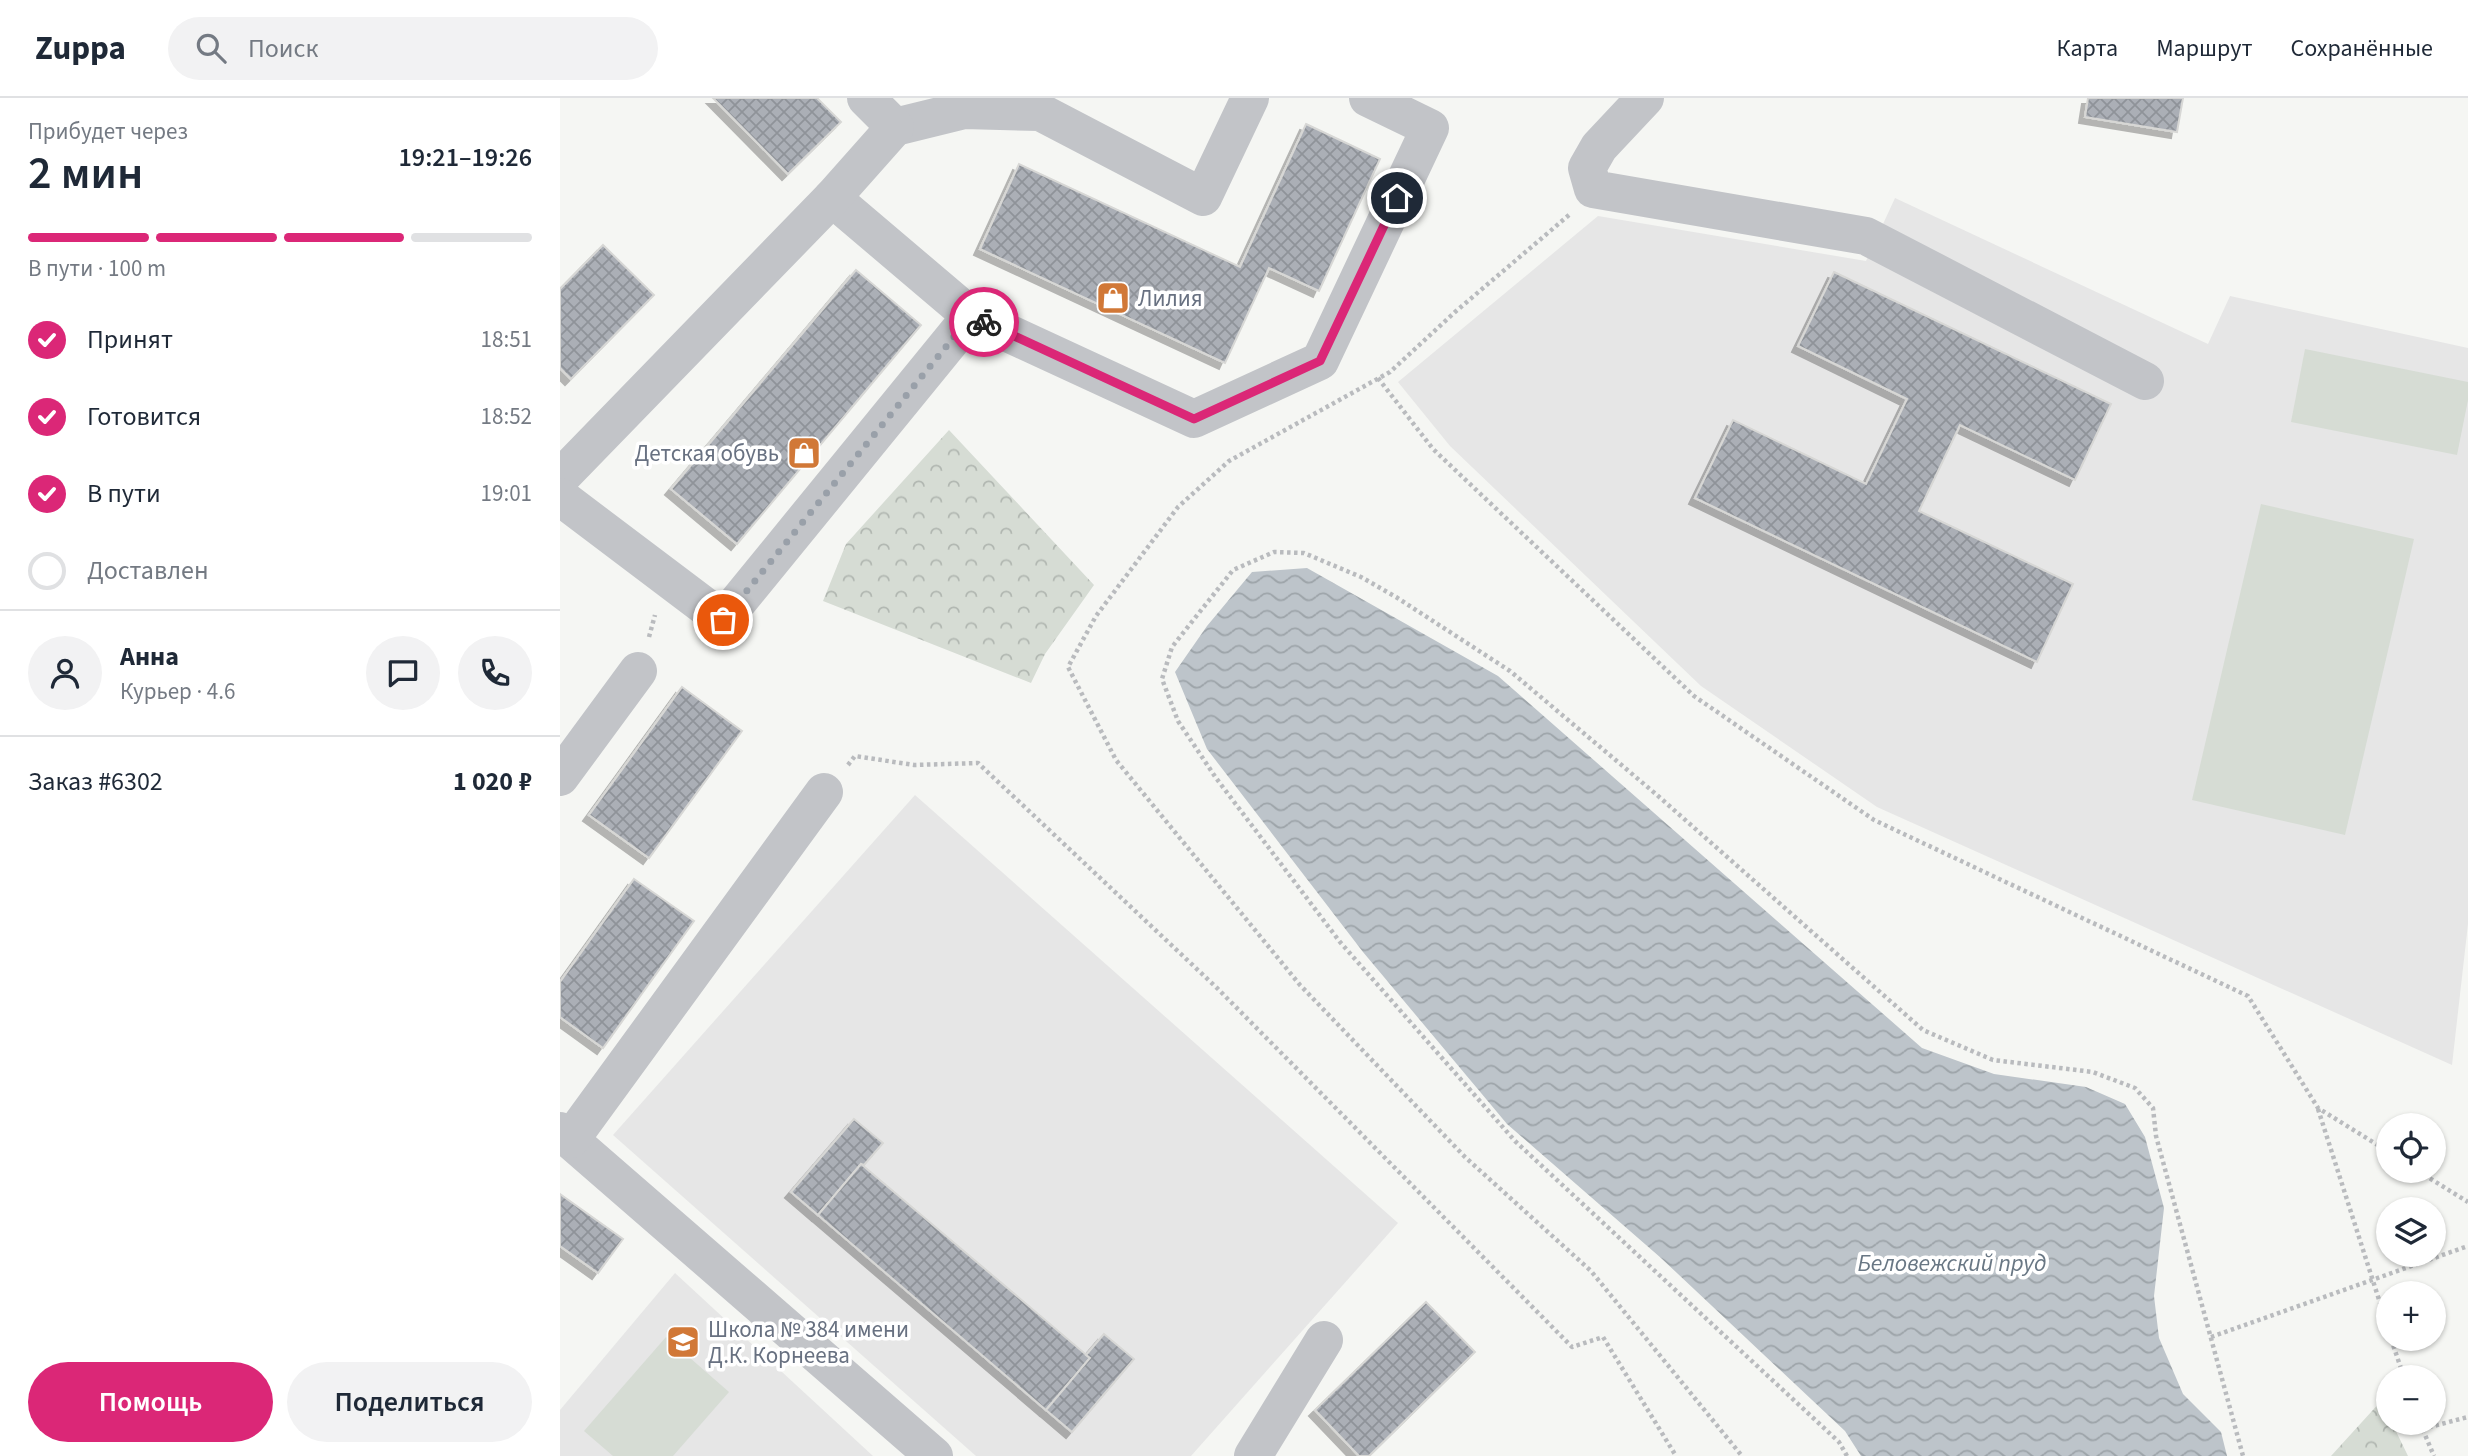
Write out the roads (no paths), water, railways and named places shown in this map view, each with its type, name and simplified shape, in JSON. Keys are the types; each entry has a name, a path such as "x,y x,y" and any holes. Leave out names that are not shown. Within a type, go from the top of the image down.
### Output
{"lane":[{"path":"866,98 895,127"},
{"path":"560,478 832,198 895,127 964,110 1040,112 1203,197 1250,98"},
{"path":"832,198 971,316 1194,419 1320,361 1430,128 1368,98"},
{"path":"1645,98 1599,147 1587,168 1594,189 1866,236 2145,381"},
{"path":"560,497 723,620 971,316"},
{"path":"560,777 638,671"},
{"path":"824,792 565,1135 934,1456"},
{"path":"1253,1456 1324,1340"}],"water":[{"name":"Беловежский пруд","path":"1307,568 1498,676 1922,1048 1994,1074 2086,1087 2125,1104 2145,1137 2164,1208 2154,1296 2159,1338 2183,1394 2221,1432 2227,1456 1861,1456 1845,1431 1661,1258 1507,1124 1363,952 1207,749 1175,672 1207,626 1252,572"}],"place":[{"name":"Лилия","path":"1113,298"},
{"name":"Детская обувь","path":"804,453"},
{"name":"Школа № 384 имени Д.К. Корнеева","path":"683,1342"}]}
